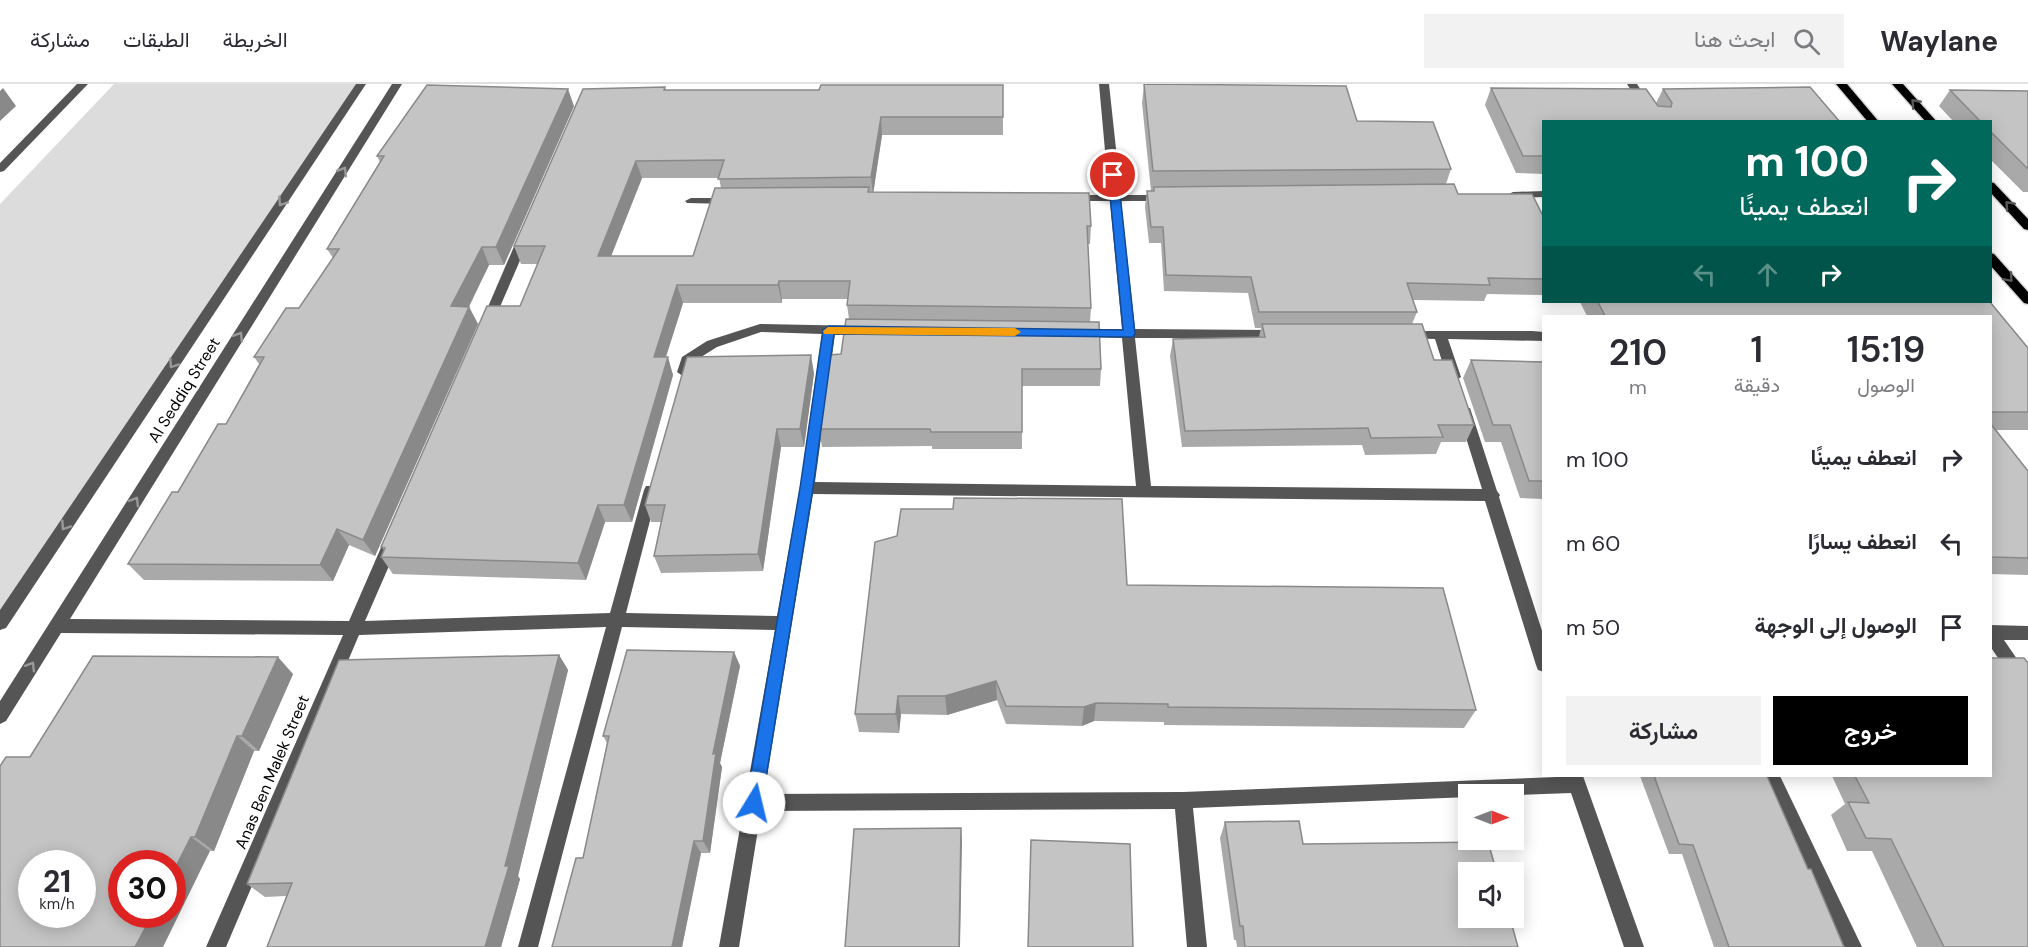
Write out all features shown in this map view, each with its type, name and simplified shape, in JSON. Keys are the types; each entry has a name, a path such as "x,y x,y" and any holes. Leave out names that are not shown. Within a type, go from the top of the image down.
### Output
{"main road":[{"path":"1841,84 1872,120"},
{"path":"1897,84 1930,120"},
{"path":"1992,187 2028,226"},
{"path":"1992,259 2028,300"}],"street":[{"path":"0,170 83,84"},
{"name":"Al Seddiq Street","path":"0,623 361,84"},
{"name":"Al Seddiq Street","path":"0,716 397,84"},
{"path":"1104,84 1144,491"},
{"path":"1632,84 1656,120"},
{"path":"1497,195 1542,194"},
{"path":"1052,198 1181,198"},
{"path":"692,201 738,201"},
{"path":"482,334 529,225"},
{"path":"681,382 687,360 712,344 760,328 875,330"},
{"path":"729,947 807,488 829,330"},
{"path":"1060,333 1296,334"},
{"path":"1392,335 1542,337"},
{"path":"1440,335 1539,634 1542,653"},
{"path":"528,947 614,620 656,473"},
{"path":"807,488 1493,495"},
{"name":"Anas Ben Malek Street","path":"216,947 397,530"},
{"path":"57,626 354,628 614,620 783,623"},
{"path":"1992,633 2028,633"},
{"path":"1992,635 2028,689"},
{"path":"1771,777 1852,947"},
{"path":"754,803 1183,800 1575,780 1634,947"},
{"path":"1183,800 1197,947"}],"shaded area":[{"path":"114,84 361,84 0,623 0,204"}],"building":[{"path":"1144,84 1346,86 1357,121 1433,122 1451,169 1153,171"},
{"path":"427,85 568,89 496,247 482,247 451,306 469,307 363,540 337,529 320,565 128,564 172,492 178,492 218,424 226,424 264,357 254,357 286,308 299,308 339,249 327,249 384,156 377,156"},
{"path":"821,85 1003,85 1003,117 881,117 871,177 718,179 724,160 636,161 598,256 693,256 715,188 869,187 868,192 1089,193 1091,226 1087,226 1091,308 847,305 850,281 779,281 778,285 677,285 654,357 668,357 624,505 598,505 578,563 381,557 385,548 381,547 487,306 520,306 545,246 514,246 583,89 665,87 664,90 819,90"},
{"path":"1810,87 1838,120 1542,120 1542,156 1523,156 1491,88 1646,89 1658,106 1671,107 1672,103 1663,89"},
{"path":"1950,90 2028,91 2028,169 1992,133 1992,120 1979,120"},
{"path":"1454,184 1458,194 1532,194 1542,214 1542,279 1488,278 1490,285 1407,283 1417,312 1259,312 1251,277 1166,275 1163,227 1151,227 1147,191 1154,191 1154,187"},
{"path":"1598,303 1991,303 2028,348 2028,412 1992,412 1992,315 1604,315"},
{"path":"846,319 1099,322 1101,369 1022,369 1022,432 819,429 829,355 841,354"},
{"path":"1262,324 1422,324 1434,360 1452,360 1474,425 1438,425 1443,437 1371,438 1368,428 1185,431 1173,339 1265,337"},
{"path":"811,355 800,429 777,429 758,554 654,556 665,505 645,505 687,357"},
{"path":"1471,360 1542,362 1542,481 1529,481 1510,425 1493,425"},
{"path":"1992,426 2028,471 2028,558 1992,557"},
{"path":"954,498 1122,499 1127,585 1443,588 1476,710 1168,707 1168,704 1096,703 1084,707 1006,706 996,681 945,696 898,696 896,714 855,714 875,542 897,536 901,509 953,509"},
{"path":"627,650 734,652 713,754 716,753 703,841 694,841 672,947 552,947 576,858 583,858 609,736 603,736"},
{"path":"559,655 505,866 509,866 485,947 267,947 292,883 247,884 339,660"},
{"path":"93,656 278,657 242,736 237,736 195,837 191,837 184,850 108,850 108,928 145,928 135,947 0,947 0,766 6,757 30,757"},
{"path":"1992,658 2024,658 2028,663 2028,947 1944,947 1891,839 1866,838 1848,802 1869,803 1856,777 1992,777"},
{"path":"1654,777 1767,777 1808,869 1811,869 1844,947 1729,947 1693,845 1679,844"},
{"path":"1299,821 1303,844 1458,842 1458,850 1490,850 1494,862 1458,862 1458,928 1513,928 1518,947 1245,947 1225,822"},
{"path":"961,828 959,947 845,947 854,829"},
{"path":"1031,840 1130,844 1133,947 1028,947"}],"slow traffic":[{"path":"828,331 1015,332"}],"route":[{"path":"754,803 807,488 829,330 1129,334 1113,175"}]}
